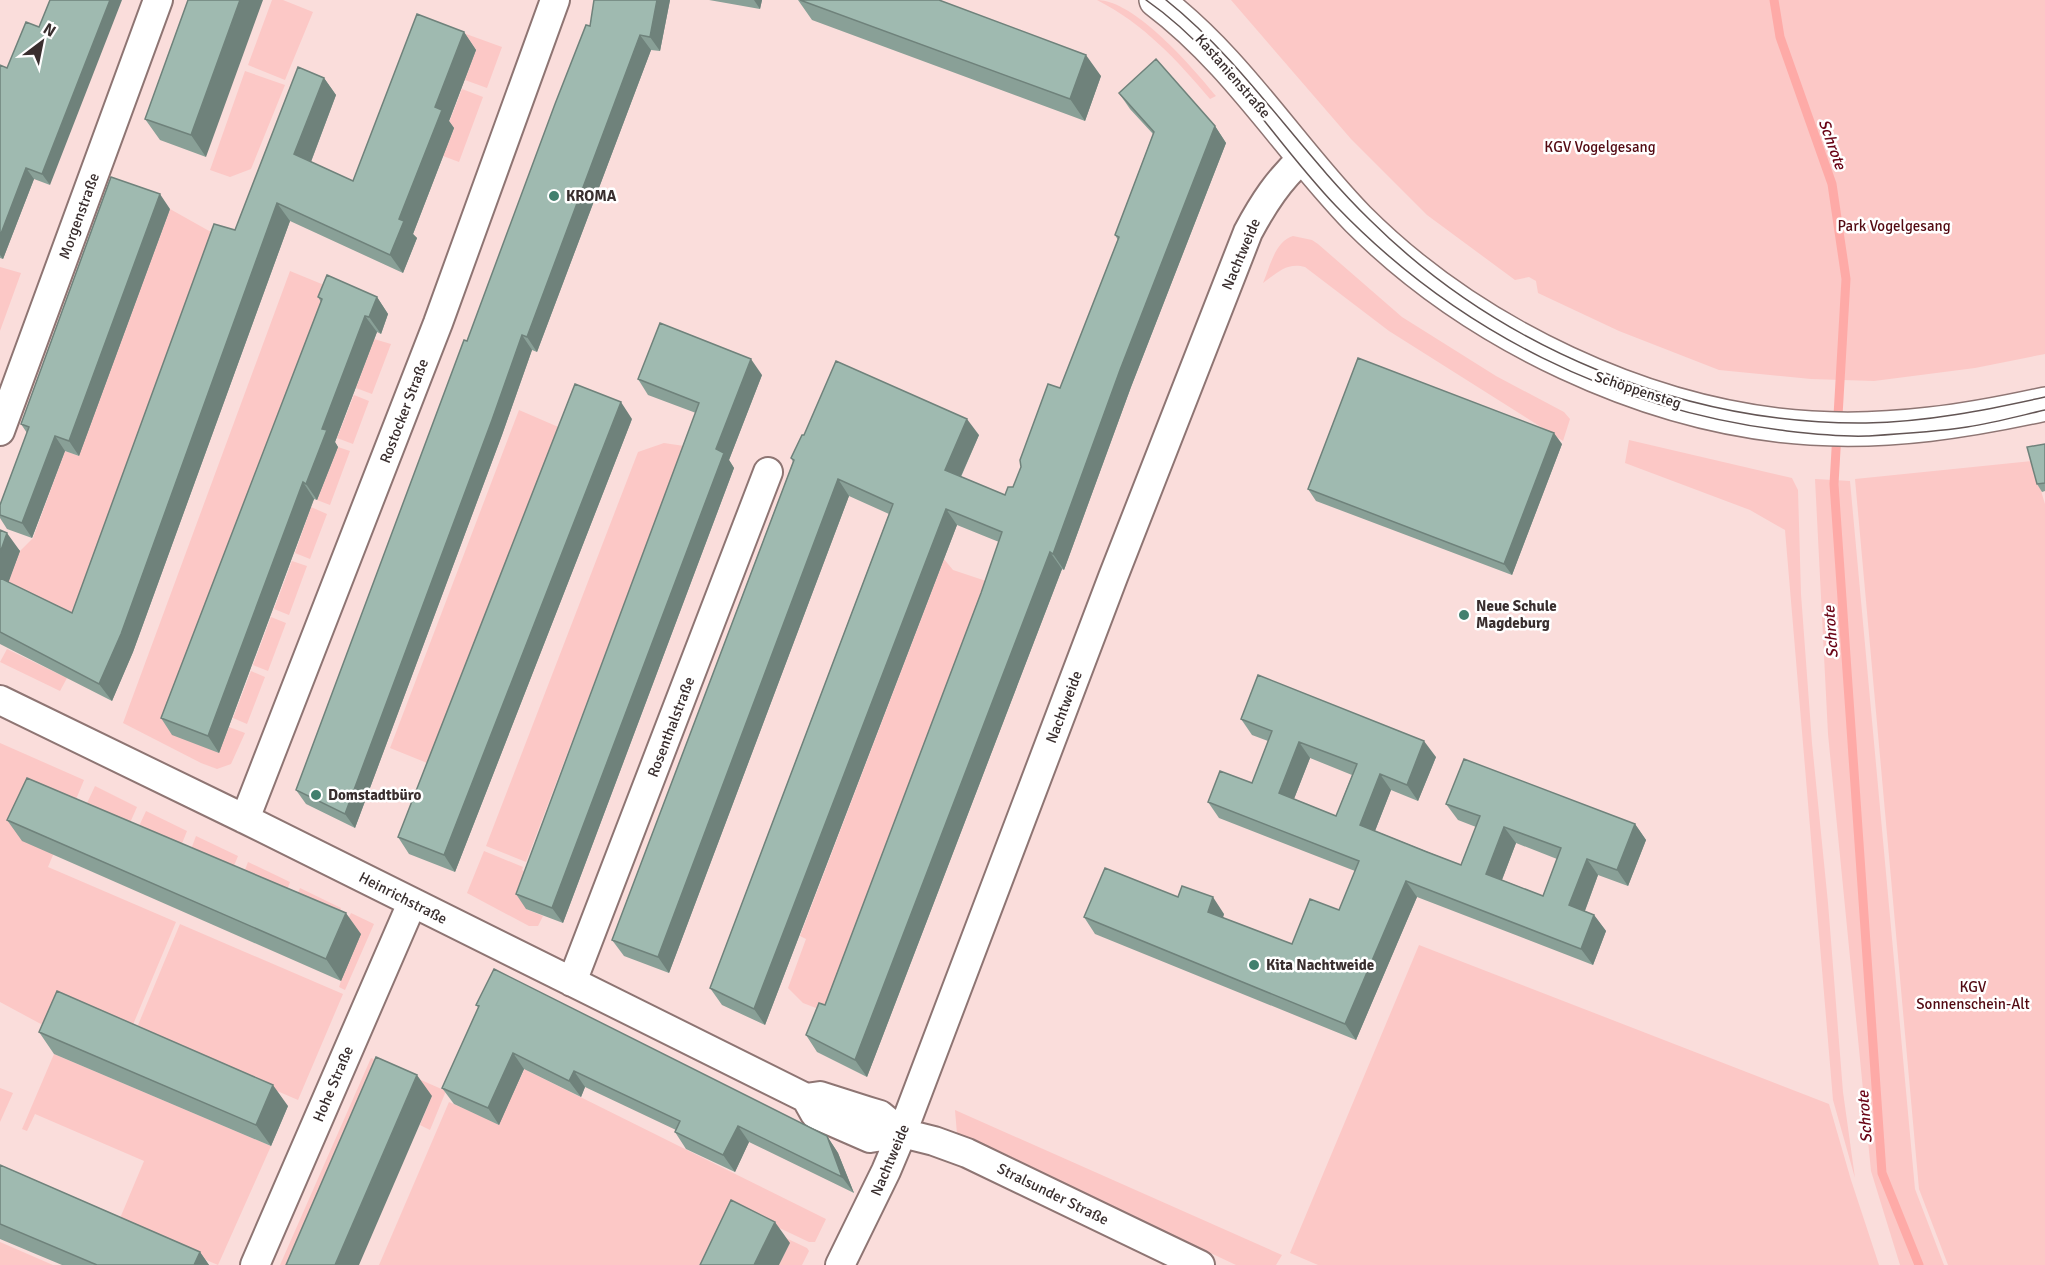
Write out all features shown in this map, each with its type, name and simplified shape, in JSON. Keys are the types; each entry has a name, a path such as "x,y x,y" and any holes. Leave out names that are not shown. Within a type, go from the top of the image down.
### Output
{"main road":[{"name":"Kastanienstraße","path":"1156,0 1185,23 1221,58 1303,158"},
{"name":"Schöppensteg","path":"1303,158 1360,220 1408,264 1467,307 1535,347 1606,381 1661,399 1716,413 1809,428 1866,429 1945,423 2045,404"}],"street":[{"name":"Morgenstraße","path":"0,431 158,0"},
{"name":"Rostocker Straße","path":"245,819 438,323 555,0"},
{"name":"Nachtweide","path":"840,1265 902,1133 1113,577 1248,232 1277,184 1303,158"},
{"name":"Rosenthalstraße","path":"572,982 768,471"},
{"name":"Heinrichstraße","path":"0,700 806,1098 815,1114 870,1138 902,1133"},
{"name":"Hohe Straße","path":"255,1265 412,903"},
{"name":"Stralsunder Straße","path":"902,1133 967,1153 1200,1265"}],"green space":[{"path":"272,0 283,0 313,12 285,80 248,65"},
{"path":"1097,0 1112,3 1145,23 1178,53 1216,96 1210,99 1159,44 1130,20"},
{"path":"1231,0 2045,0 2045,354 1975,368 1874,381 1811,379 1719,370 1619,331 1538,293 1536,281 1529,277 1515,280 1427,215 1351,139"},
{"path":"433,22 502,47 487,88 465,80 476,49 429,32"},
{"path":"245,71 285,85 251,169 230,177 210,170"},
{"path":"462,89 483,97 459,162 443,156 454,128 448,125"},
{"path":"170,209 227,241 85,630 5,592 20,551 33,538 65,451 79,456"},
{"path":"1293,236 1312,240 1318,244 1402,317 1496,376 1564,412 1570,419 1563,441 1389,331 1305,267 1287,267 1263,283 1277,249"},
{"path":"0,267 21,273 0,331"},
{"path":"290,271 329,287 172,734 219,752 229,727 245,733 231,764 217,769 123,723"},
{"path":"374,339 391,344 372,394 356,388"},
{"path":"354,395 369,401 353,444 337,438"},
{"path":"519,410 563,429 442,769 390,748"},
{"path":"1629,440 1792,478 1798,490 1801,594 1812,743 1843,1092 1855,1178 1833,1100 1785,530 1750,510 1625,463"},
{"path":"664,443 684,446 526,862 486,846 638,452"},
{"path":"338,447 350,451 330,505 317,500"},
{"name":"KGV Sonnenschein-Alt","path":"2032,461 2045,504 2045,1265 1948,1265 1919,1189 1855,479"},
{"path":"1815,479 1850,481 1915,1189 1944,1265 1900,1265 1871,1171 1828,734"},
{"path":"311,507 327,514 310,559 295,553"},
{"path":"944,559 953,570 1001,586 977,607 825,1005 816,1008 803,1003 788,988 806,939 800,936"},
{"path":"292,561 307,566 289,615 274,609"},
{"path":"271,617 286,623 268,671 253,665"},
{"path":"7,649 67,678 60,691 0,662"},
{"path":"251,671 265,677 247,724 233,718"},
{"path":"0,743 84,780 48,867 176,922 132,1027 52,1030 0,1002"},
{"path":"95,786 137,807 125,834 81,816"},
{"path":"146,811 187,831 177,856 134,837"},
{"path":"196,836 238,856 229,878 187,860"},
{"path":"484,851 523,867 522,870 538,878 526,909 543,916 538,926 529,926 467,893"},
{"path":"248,862 290,882 283,901 240,883"},
{"path":"300,888 341,908 335,923 292,905"},
{"path":"351,913 374,924 345,990 339,987 344,927"},
{"path":"180,924 343,994 298,1100 136,1030"},
{"path":"1419,945 1829,1104 1879,1265 1318,1265 1290,1253"},
{"path":"54,1054 271,1146 218,1265 118,1223 144,1161 35,1114 27,1131 22,1129"},
{"path":"371,1058 446,1091 430,1130 420,1125 432,1096 310,1265 280,1265"},
{"path":"525,1068 826,1219 815,1242 809,1242 750,1214 748,1220 807,1248 809,1251 802,1265 779,1265 790,1243 725,1265 379,1265 449,1102 499,1124"},
{"path":"0,1088 13,1093 0,1122"},
{"path":"955,1110 1282,1255 1276,1265 1236,1265 957,1134"},
{"path":"0,1242 53,1265 0,1265"}],"building":[{"path":"50,0 110,0 42,174 26,168 0,236 0,65 7,68 26,22 39,27"},
{"path":"188,0 240,0 191,135 145,119"},
{"path":"594,0 657,0 650,37 640,35 527,337 522,335 345,814 296,790 464,340 467,341 586,25 590,26"},
{"path":"800,0 939,0 1086,55 1070,99"},
{"path":"417,14 464,32 435,107 442,110 399,219 404,221 390,255 277,203 121,634 99,684 0,632 0,578 72,613 214,224 235,230 298,67 324,78 294,154 353,181"},
{"path":"1156,59 1215,126 1120,370 1053,554 1050,552 855,1060 806,1035 819,1003 825,1005 1002,532 946,509 754,1009 710,988 893,504 838,479 658,957 612,940 794,460 791,458 804,435 836,361 967,419 945,470 1005,495 1008,487 1013,487 1021,467 1020,460 1048,384 1060,388 1119,237 1115,235 1154,132 1119,93"},
{"path":"111,177 160,194 69,441 55,436 22,523 0,515 0,505 29,427 21,424"},
{"path":"327,275 377,297 369,317 365,316 322,429 327,430 306,484 303,482 208,736 161,718 322,299 318,297"},
{"path":"660,323 751,359 716,449 724,453 552,908 516,894 699,403 638,379"},
{"path":"1358,358 1554,433 1504,564 1308,489"},
{"path":"575,384 621,402 444,855 398,837"},
{"path":"2045,444 2045,483 2037,484 2027,447"},
{"path":"0,530 7,533 0,553"},
{"path":"1258,675 1424,741 1407,785 1380,774 1360,825 1461,865 1480,816 1446,804 1464,759 1635,824 1617,870 1587,859 1569,905 1594,915 1581,949 1406,881 1345,1024 1084,917 1105,868 1178,897 1182,886 1213,897 1208,912 1292,944 1310,899 1339,910 1359,861 1208,802 1220,771 1252,783 1272,731 1241,719","holes":["1299,742 1357,764 1336,816 1279,793","1504,827 1561,848 1543,896 1486,874"]},
{"path":"27,778 346,913 326,959 7,820"},
{"path":"494,969 827,1136 842,1177 738,1126 723,1155 675,1132 680,1121 574,1071 569,1081 513,1053 488,1108 442,1088 479,1006 476,1005"},
{"path":"57,991 273,1085 256,1125 39,1032"},
{"path":"376,1057 417,1075 335,1265 286,1265"},
{"path":"0,1165 200,1252 194,1265 97,1265 0,1224"},
{"path":"731,1200 775,1222 754,1265 700,1265"}],"waterway":[{"name":"Schrote","path":"1774,0 1780,37 1832,184 1846,279 1834,484 1882,1173 1919,1265"}],"tram line":[{"path":"1146,0 1199,45 1246,98 1312,180 1383,251 1433,291 1487,327 1542,358 1601,384 1661,405 1723,420 1787,431 1837,436 1930,432 1977,425 2045,410"},
{"path":"1166,0 1221,51 1344,193 1421,266 1476,306 1536,341 1598,370 1663,393 1730,410 1798,420 1866,423 1934,418 2045,397"}],"place":[{"name":"KROMA","path":"554,196"},
{"name":"Neue Schule Magdeburg","path":"1464,615"},
{"name":"Domstadtbüro","path":"316,795"},
{"name":"Kita Nachtweide","path":"1254,965"}],"park label":[{"name":"KGV Vogelgesang","path":"1600,147"},
{"name":"Park Vogelgesang","path":"1894,226"}]}
